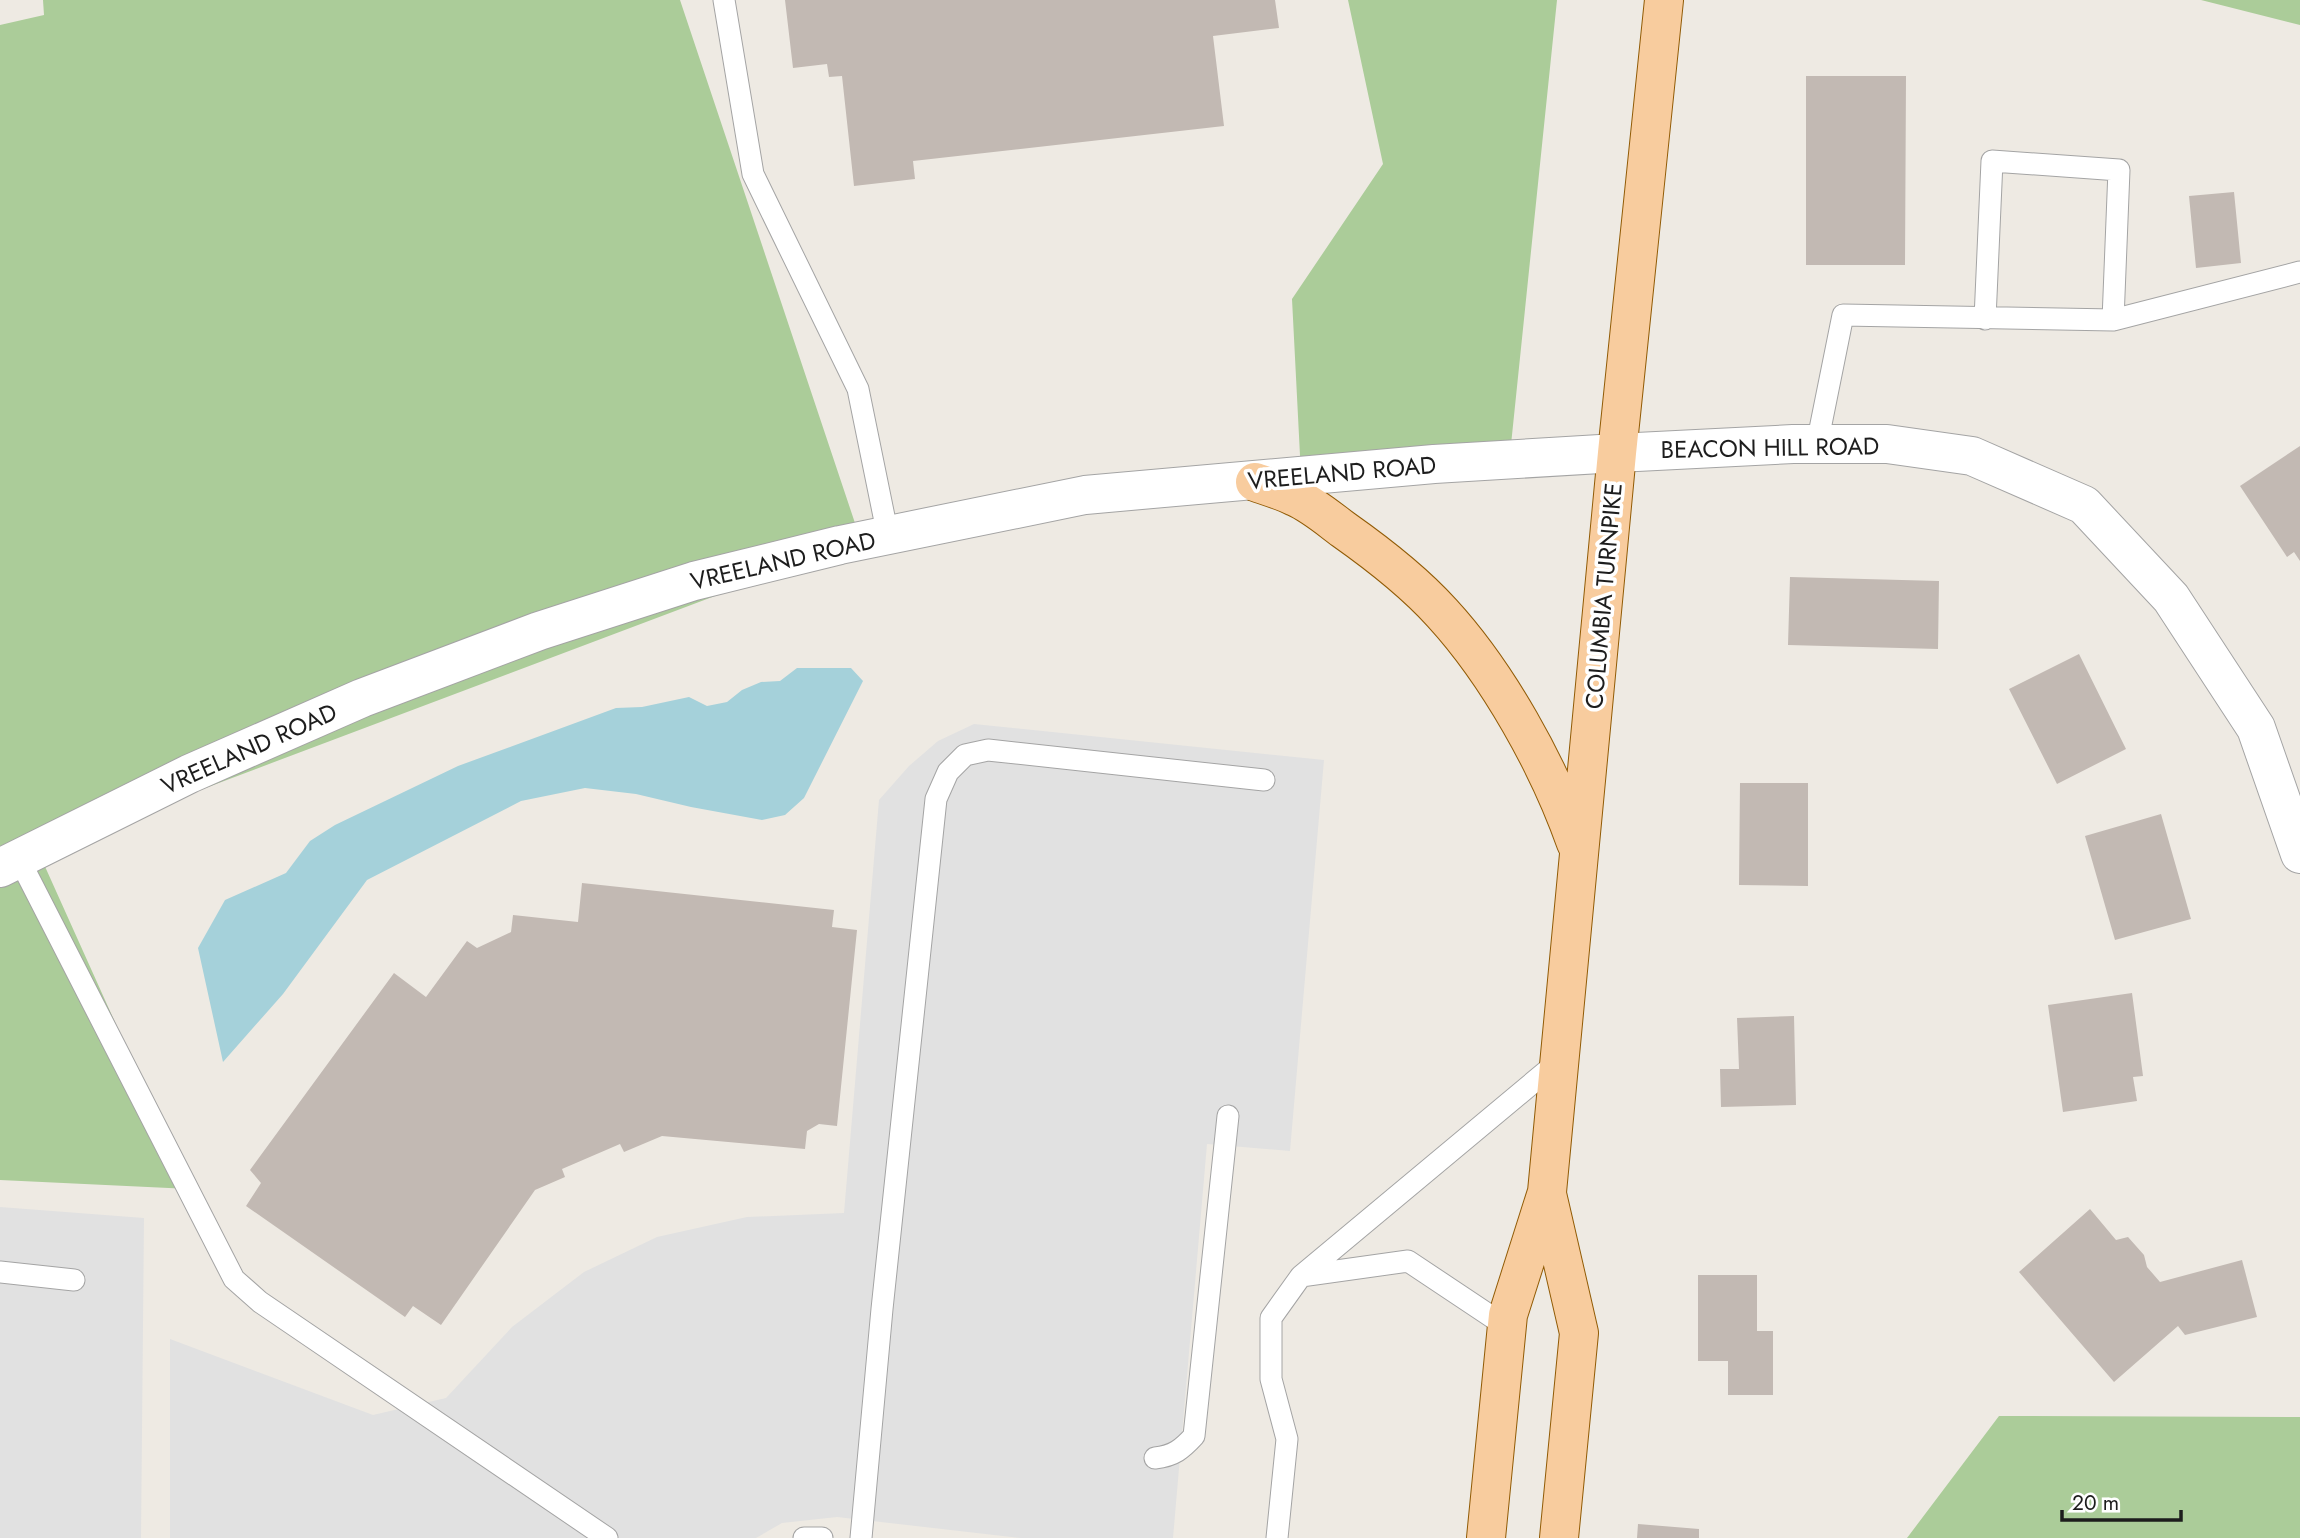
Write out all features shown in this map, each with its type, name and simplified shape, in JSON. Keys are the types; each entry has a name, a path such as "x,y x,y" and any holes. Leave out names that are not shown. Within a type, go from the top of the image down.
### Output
{"main road":[{"name":"COLUMBIA TURNPIKE","path":"1486,1538 1508,1315 1547,1192 1617,453 1664,0"},
{"path":"1255,482 1297,498 1366,545 1449,621 1465,640 1516,716 1563,805 1579,853"},
{"name":"COLUMBIA TURNPIKE","path":"1547,1192 1579,1333 1559,1538"}],"street":[{"name":"BEACON HILL ROAD","path":"1617,453 1817,444 1887,444 1972,456 2084,505 2171,598 2256,728 2300,854"},
{"name":"VREELAND ROAD","path":"10,863 189,775 362,698 539,631 694,581 888,536 1085,495 1434,464 1617,453"}],"lane":[{"path":"724,0 753,174 858,389 888,536"},
{"path":"1985,319 1992,161 2119,170 2113,320"},
{"path":"1817,444 1843,315 2113,320 2300,272"},
{"path":"861,1538 936,799 948,772 965,755 988,750 1264,780"},
{"path":"10,863 234,1279 260,1302 607,1538"},
{"path":"1277,1538 1287,1439 1271,1379 1271,1318 1301,1276 1560,1059"},
{"path":"1155,1458 1171,1456 1182,1450 1194,1436 1228,1116"},
{"path":"1301,1276 1408,1261 1507,1327"},
{"path":"0,1272 74,1280"},
{"path":"804,1538 822,1538"}],"green space":[{"path":"43,0 680,0 861,541 38,851 190,1189 0,1180 0,25 44,15"},
{"path":"1348,0 1557,0 1509,464 1301,475 1292,299 1383,164"},
{"path":"2201,0 2300,0 2300,25"},
{"path":"1999,1416 2300,1417 2300,1538 1907,1538"}],"shaded area":[{"path":"974,724 1324,760 1290,1151 1207,1144 1173,1538 1021,1538 837,1517 782,1523 756,1538 170,1538 170,1339 373,1415 446,1398 512,1327 584,1272 657,1237 747,1217 844,1213 879,800 909,766 938,741"},
{"path":"0,1207 144,1218 141,1538 0,1538"}],"water":[{"path":"797,668 851,668 863,681 804,798 785,815 762,820 636,794 585,788 521,801 367,880 283,994 223,1062 198,948 225,900 286,873 310,841 335,825 458,766 616,708 642,707 689,697 707,706 727,702 742,690 761,682 780,681"}],"building":[{"path":"785,0 1275,0 1279,28 1213,36 1224,126 913,161 915,179 854,186 842,76 829,77 827,64 793,68"},
{"path":"1806,76 1906,76 1905,265 1806,265"},
{"path":"2234,192 2241,263 2196,268 2189,196"},
{"path":"2300,446 2300,561 2294,552 2287,557 2240,486"},
{"path":"1790,577 1939,581 1938,649 1788,645"},
{"path":"2079,654 2126,749 2057,784 2009,689"},
{"path":"1740,783 1808,783 1808,886 1739,885"},
{"path":"2161,814 2191,919 2115,940 2085,836"},
{"path":"582,883 834,910 832,927 857,930 837,1126 819,1124 807,1131 805,1149 662,1136 624,1152 620,1144 562,1169 565,1177 535,1190 441,1325 413,1306 405,1317 246,1206 261,1183 250,1170 394,973 426,997 467,941 477,948 511,932 513,915 578,922"},
{"path":"2132,993 2143,1076 2133,1077 2137,1101 2063,1112 2048,1005"},
{"path":"1794,1016 1796,1105 1721,1107 1720,1069 1739,1069 1737,1018"},
{"path":"2090,1209 2116,1240 2128,1237 2144,1255 2147,1267 2160,1282 2242,1260 2257,1317 2185,1335 2178,1326 2114,1382 2019,1272"},
{"path":"1698,1275 1757,1275 1757,1331 1773,1331 1773,1395 1728,1395 1728,1361 1698,1361"},
{"path":"1638,1524 1699,1529 1699,1538 1637,1538"}]}
